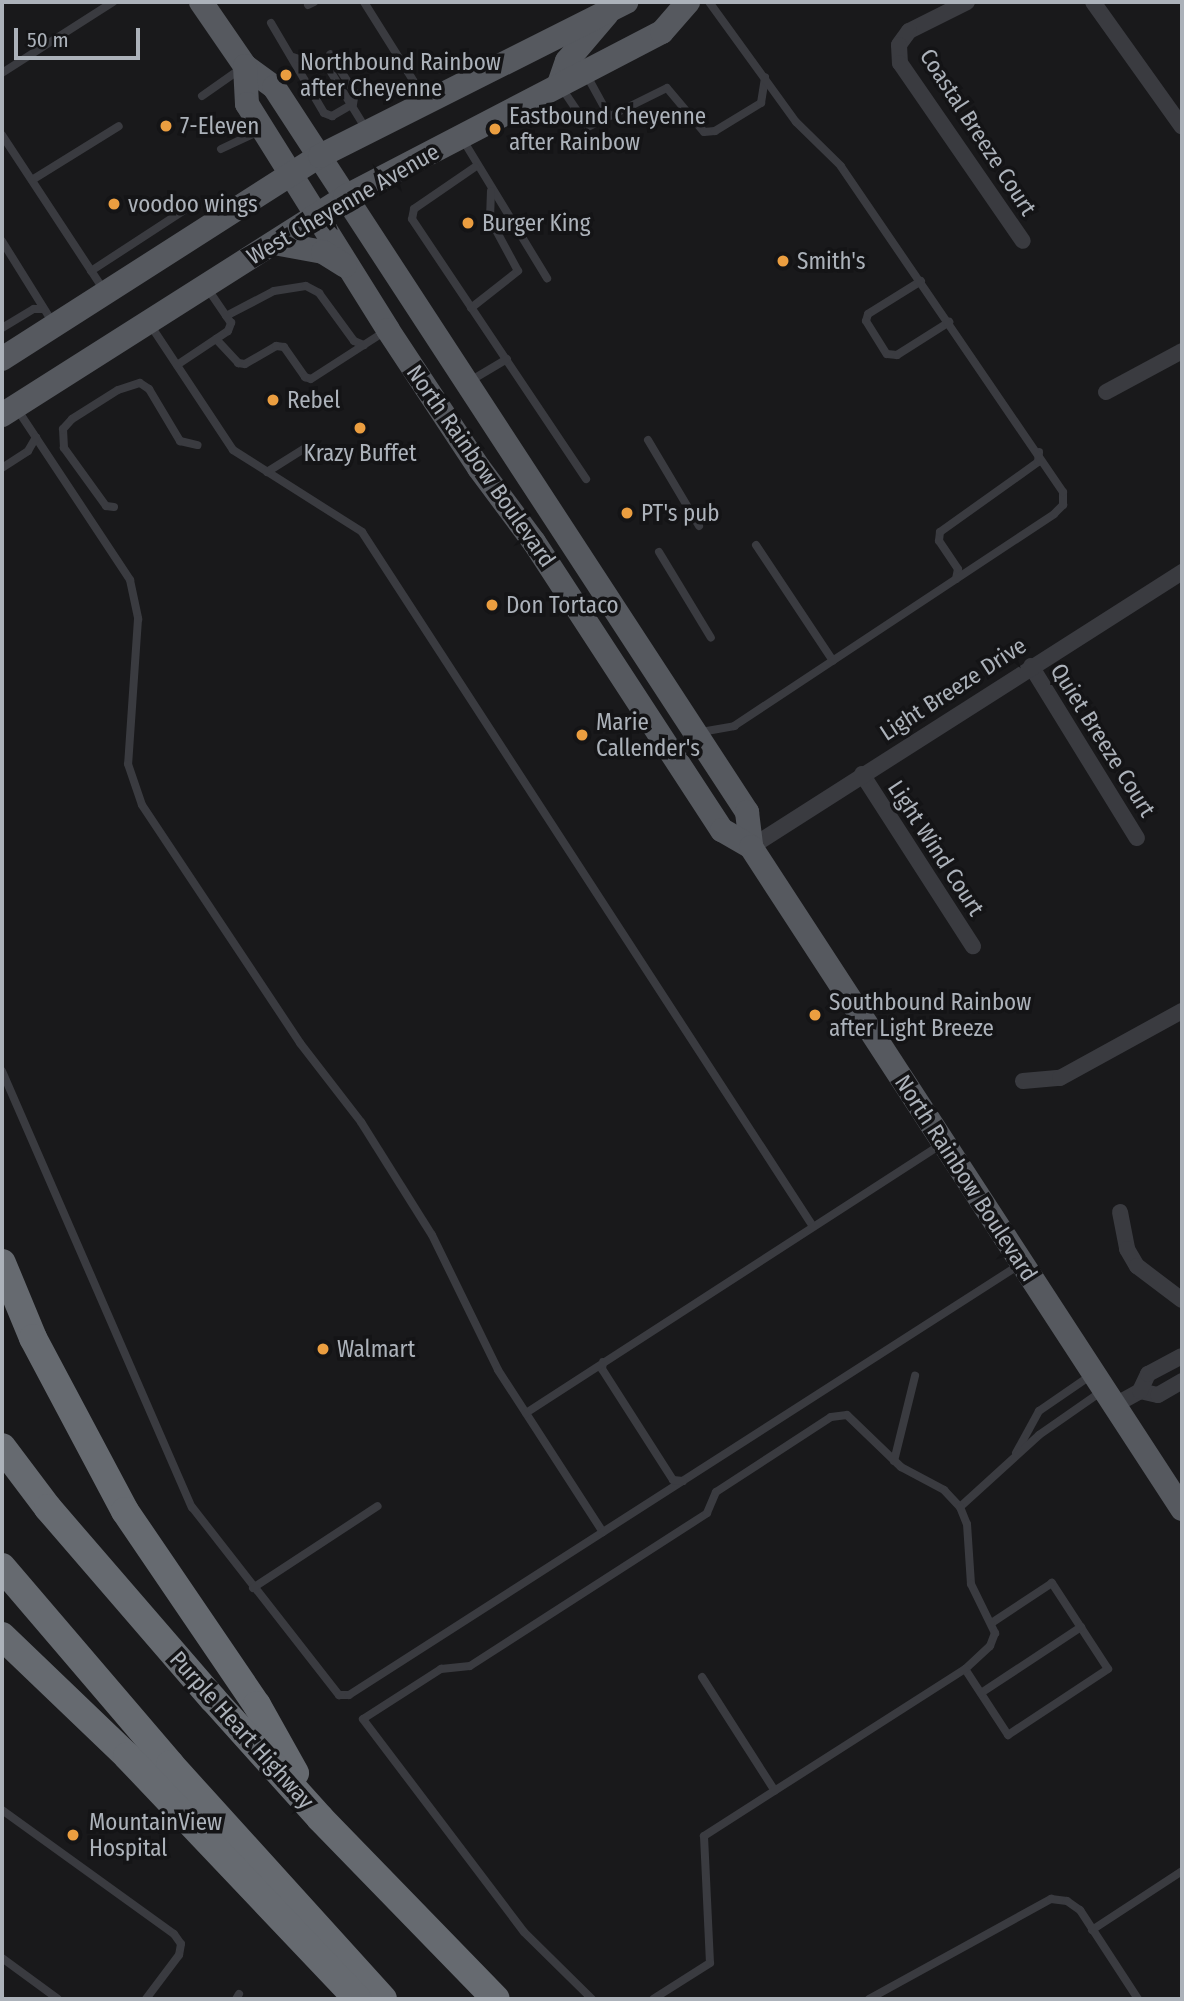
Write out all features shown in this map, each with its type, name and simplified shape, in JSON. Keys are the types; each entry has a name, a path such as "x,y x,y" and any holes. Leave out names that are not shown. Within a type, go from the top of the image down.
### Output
{"highway":[{"path":"2,1263 33,1338 112,1489 257,1705 320,1818"},
{"name":"Purple Heart Highway","path":"2,1447 48,1508 320,1818 496,1999"},
{"path":"2,1567 170,1764 383,1999"},
{"path":"2,1636 127,1756 358,1999"}],"main road":[{"name":"North Rainbow Boulevard","path":"201,2 245,66 275,87 747,812 751,847"},
{"name":"West Cheyenne Avenue","path":"8,411 345,197 662,32 688,2"},
{"name":"West Cheyenne Avenue","path":"2,359 48,317 105,293 320,156 618,6"},
{"path":"559,84 567,61 618,6"},
{"name":"North Rainbow Boulevard","path":"245,66 247,104 347,267 603,645 722,830 751,847 1182,1509"},
{"path":"274,243 323,252 347,267"},
{"path":"603,645 628,631"}],"street":[{"name":"Coastal Breeze Court","path":"967,2 909,31 899,45 900,62 1023,241"},
{"path":"1093,2 1182,127"},
{"path":"1106,392 1182,351"},
{"name":"Light Breeze Drive","path":"751,847 1182,572"},
{"name":"Quiet Breeze Court","path":"1031,666 1136,838"},
{"name":"Light Wind Court","path":"862,774 973,946"},
{"path":"1023,1081 1060,1078 1182,1011"},
{"path":"1120,1212 1127,1249 1137,1266 1182,1300"},
{"path":"1140,1391 1148,1374 1182,1356"},
{"path":"1104,1389 1158,1395 1182,1381"}],"lane":[{"path":"2,73 113,2"},
{"path":"364,2 427,103"},
{"path":"695,733 734,726 1063,505 1060,481 841,166 796,122 709,2"},
{"path":"271,23 324,113 341,115 353,104 355,93 330,54"},
{"path":"293,57 324,65 353,104 368,132"},
{"path":"202,96 245,66"},
{"path":"584,71 608,114"},
{"path":"559,84 588,127 608,114 667,88 699,129 715,131 761,103 765,77"},
{"path":"32,180 119,126"},
{"path":"221,149 262,130"},
{"path":"2,135 105,293"},
{"path":"460,135 475,167 547,278"},
{"path":"475,167 411,213 586,479"},
{"path":"471,308 518,271 490,219 491,191"},
{"path":"91,271 183,211"},
{"path":"2,241 48,317"},
{"path":"921,281 868,314 866,321 887,354 897,355 949,322"},
{"path":"177,365 228,331 226,316 206,286"},
{"path":"226,316 274,291 306,286 319,293 354,341 364,345"},
{"path":"2,328 34,309 48,317"},
{"path":"149,323 233,450 362,531 812,1225"},
{"path":"216,339 238,363 245,364 276,346 284,347 305,377 311,379 388,330"},
{"path":"466,383 507,359"},
{"path":"114,507 106,506 64,448 63,429 72,419 118,390 140,383 149,389 180,441 198,445"},
{"path":"8,411 36,437 130,580 138,619 128,764 142,805 300,1043 361,1122 432,1235 498,1370 603,1532"},
{"path":"2,468 28,451 36,437"},
{"path":"648,440 699,526"},
{"path":"267,472 310,445"},
{"path":"956,579 958,569 939,541 940,532 1038,462 1040,453"},
{"path":"757,545 833,661"},
{"path":"659,552 711,638"},
{"path":"2,1071 192,1507 332,1692 349,1695 1022,1263"},
{"path":"526,1413 812,1225 944,1143"},
{"path":"603,1362 602,1369 673,1480 682,1481"},
{"path":"894,1461 915,1376"},
{"path":"1015,1455 1038,1411 1104,1389"},
{"path":"960,1507 1015,1455 1104,1389"},
{"path":"592,1999 524,1931 363,1719 441,1669 470,1666 707,1513 716,1492 831,1417 853,1419 894,1461 944,1490 960,1507 967,1524 971,1584 993,1622 990,1646 965,1669 704,1836 710,1963 653,1999"},
{"path":"253,1588 378,1506"},
{"path":"965,1669 1008,1735 1108,1669 1052,1583 993,1622"},
{"path":"981,1693 1081,1627"},
{"path":"702,1677 775,1791"},
{"path":"2,1810 174,1934 181,1944 180,1955 146,1999"},
{"path":"1092,1930 1182,1871"},
{"path":"869,1999 1037,1903 1067,1901 1092,1930 1138,1999"},
{"path":"2,1958 58,1999"}],"place":[{"name":"Northbound Rainbow after Cheyenne","path":"286,75"},
{"name":"7-Eleven","path":"166,126"},
{"name":"Eastbound Cheyenne after Rainbow","path":"495,129"},
{"name":"voodoo wings","path":"114,204"},
{"name":"Burger King","path":"468,223"},
{"name":"Smith's","path":"783,261"},
{"name":"Rebel","path":"273,400"},
{"name":"Krazy Buffet","path":"360,428"},
{"name":"PT's pub","path":"627,513"},
{"name":"Don Tortaco","path":"492,605"},
{"name":"Marie Callender's","path":"582,735"},
{"name":"Southbound Rainbow after Light Breeze","path":"815,1015"},
{"name":"Walmart","path":"323,1349"},
{"name":"MountainView Hospital","path":"73,1835"}]}
